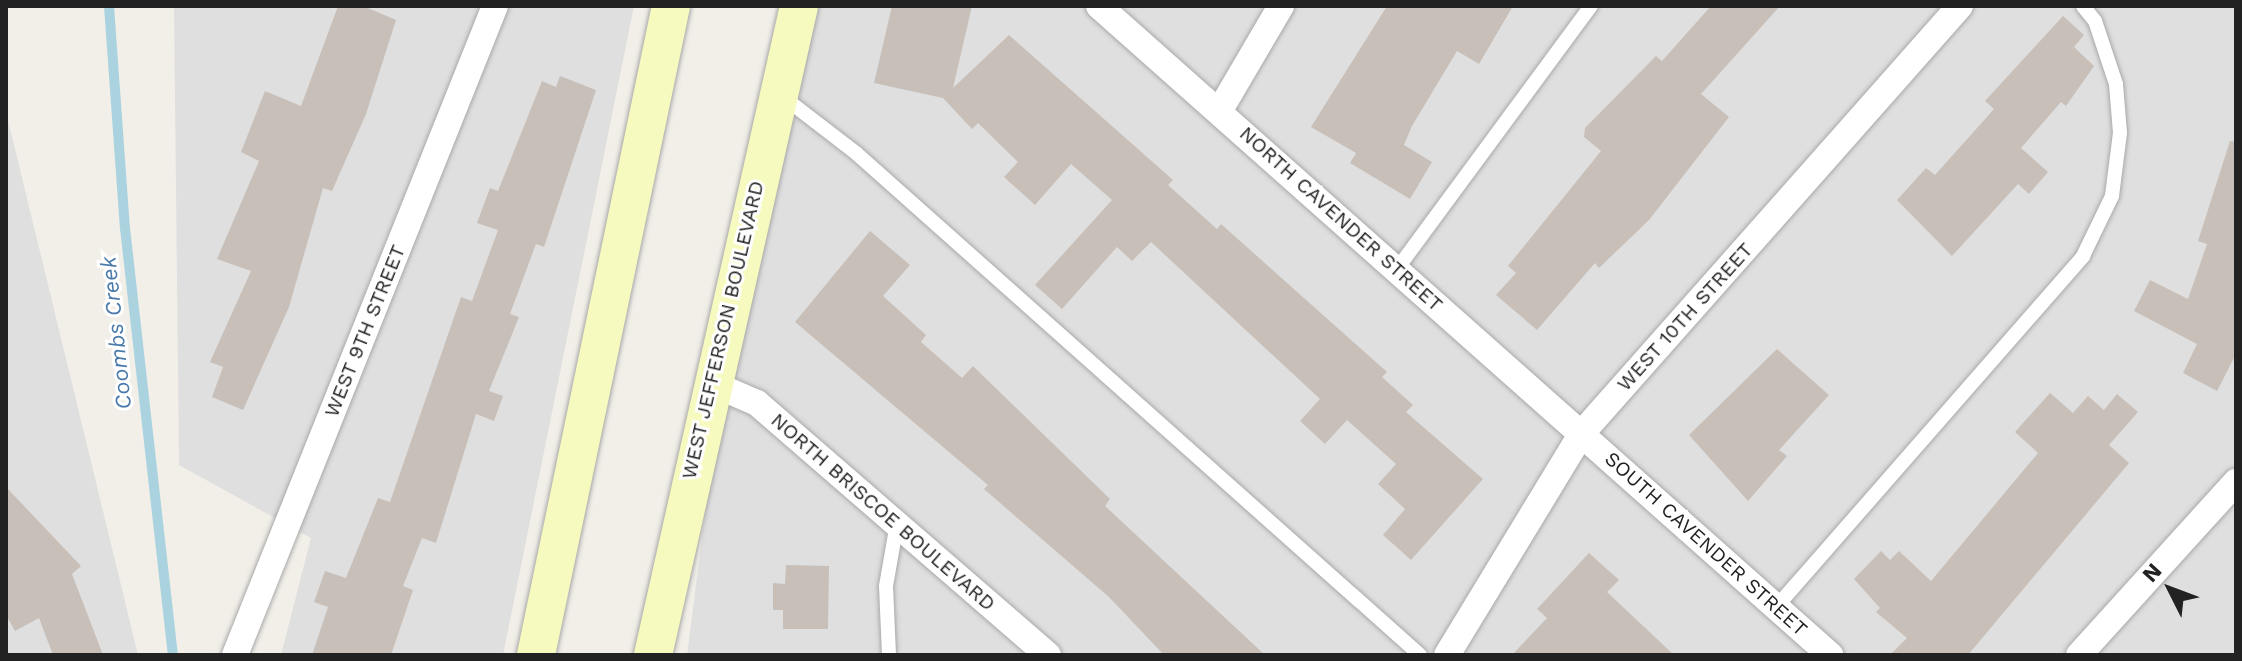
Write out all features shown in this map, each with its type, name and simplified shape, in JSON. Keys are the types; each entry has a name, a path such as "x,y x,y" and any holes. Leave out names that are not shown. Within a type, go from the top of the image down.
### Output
{"main road":[{"path":"536,655 671,6"},
{"name":"WEST JEFFERSON BOULEVARD","path":"653,655 711,383 799,6"}],"street":[{"name":"WEST 9TH STREET","path":"235,655 495,6"},
{"name":"NORTH CAVENDER STREET","path":"1099,6 1582,433"},
{"path":"1220,110 1281,6"},
{"name":"WEST 10TH STREET","path":"1447,655 1582,433 1960,6"},
{"name":"NORTH BRISCOE BOULEVARD","path":"711,383 757,403 1048,655"},
{"name":"SOUTH CAVENDER STREET","path":"1582,433 1830,655"},
{"path":"2079,655 2236,482"}],"lane":[{"path":"1397,269 1591,6"},
{"path":"1777,606 2083,256 2112,196 2120,133 2116,84 2095,21 2083,6"},
{"path":"779,93 856,153 1420,655"},
{"path":"889,655 886,586 897,523"}],"shaded area":[{"path":"174,6 634,6 503,655 281,655 311,538 179,465"},
{"path":"818,6 2236,6 2236,655 687,655 713,452"},
{"path":"6,112 138,655 6,655"}],"building":[{"path":"338,6 363,6 396,20 366,114 332,191 323,188 289,307 243,410 212,397 223,367 210,362 251,271 217,259 259,161 241,152 265,91 301,106"},
{"path":"892,6 972,6 953,88 1009,35 1173,180 1168,185 1217,229 1221,224 1387,372 1382,377 1413,405 1406,412 1483,479 1411,560 1383,535 1405,509 1378,484 1396,464 1347,420 1325,444 1300,421 1320,399 1151,242 1132,261 1117,247 1062,309 1035,285 1112,200 1071,164 1035,205 1004,177 1018,162 978,123 972,129 943,98 874,83"},
{"path":"1387,6 1513,6 1479,64 1457,51 1412,126 1404,145 1432,162 1410,199 1350,163 1356,153 1311,127"},
{"path":"1711,6 1780,6 1701,94 1729,117 1649,220 1599,268 1595,263 1537,330 1496,295 1516,273 1508,266 1601,151 1584,137 1585,128 1656,56 1662,61"},
{"path":"2063,16 2084,35 2074,47 2094,66 2066,106 2061,102 2021,148 2048,172 2029,194 2018,184 1952,256 1897,200 1926,168 1935,175 1994,109 1985,101"},
{"path":"560,76 596,90 544,247 536,244 510,314 519,317 489,391 503,396 494,421 476,414 436,543 422,538 403,586 413,590 391,655 312,655 328,607 314,602 325,571 346,578 378,498 390,502 461,297 472,301 498,230 477,223 490,188 498,191 542,81 556,87"},
{"path":"2230,141 2236,142 2236,354 2217,391 2183,373 2197,344 2134,311 2150,280 2188,299 2207,244 2198,241"},
{"path":"870,231 910,265 883,296 926,335 921,342 962,378 973,366 1110,499 1105,506 1265,655 1164,655 1109,597 984,489 988,485 795,322"},
{"path":"1777,349 1829,395 1779,450 1787,456 1748,501 1689,435"},
{"path":"2050,393 2073,413 2088,396 2104,410 2117,394 2138,412 2109,445 2129,463 1968,655 1890,655 1907,638 1876,612 1880,608 1854,579 1881,551 1890,560 1899,551 1931,581 2038,453 2015,432"},
{"path":"6,487 81,566 72,574 103,655 53,655 39,618 15,631 6,615"},
{"path":"1589,553 1619,580 1607,592 1674,655 1512,655 1547,618 1537,609"},
{"path":"786,565 829,566 828,629 783,629 783,610 773,610 773,583 785,584"}],"waterway":[{"name":"Coombs Creek","path":"109,6 125,228 173,655"}]}
